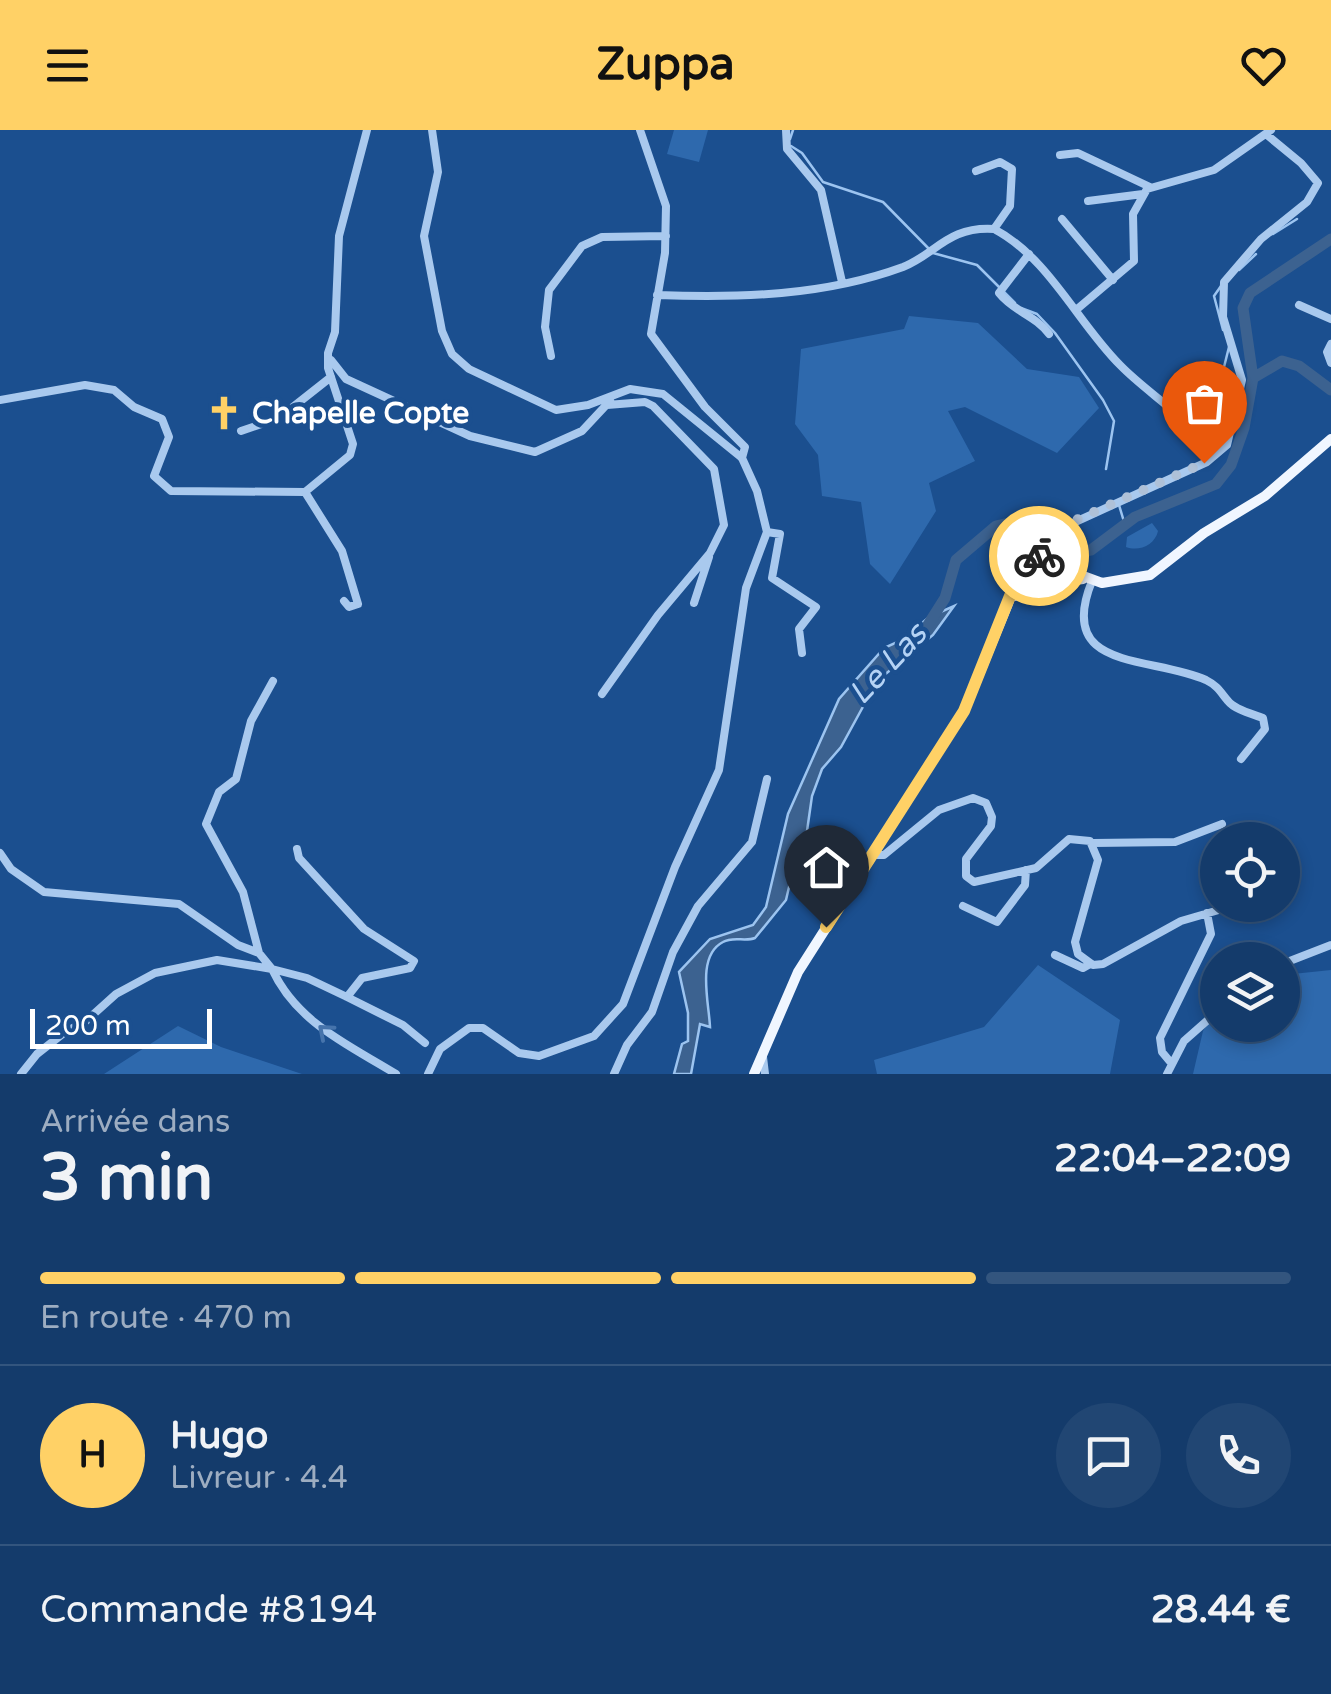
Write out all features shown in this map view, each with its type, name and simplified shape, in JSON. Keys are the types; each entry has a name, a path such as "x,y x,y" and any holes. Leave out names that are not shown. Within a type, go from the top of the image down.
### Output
{"main road":[{"path":"1011,600 1032,585 1046,582 1089,580 1118,584 1150,575 1204,533 1265,496 1331,439"},
{"path":"754,1074 798,972 964,711 1025,562 1044,560 1089,580"},
{"path":"1044,560 1046,582"},
{"path":"1022,575 1032,585"}],"street":[{"path":"0,400 84,385 114,390 134,407 162,419 170,437 154,476 170,490 305,492 345,464 352,444 331,377 328,353 335,332 339,236 367,130"},
{"path":"428,1074 440,1049 464,1030 478,1027 519,1052 536,1056 584,1042 613,1018 629,992 675,867 714,785 746,588 767,532 757,491 742,458 663,394 630,389 588,405 556,410 469,369 452,354 442,331 424,236 438,172 432,130"},
{"path":"640,130 664,194 666,236 651,318 654,342 705,407 745,446 742,458"},
{"path":"786,130 787,149 821,190 842,282"},
{"path":"1044,560 1070,524 1214,457 1231,436 1242,380 1223,317 1223,284 1261,238 1300,208 1317,186 1315,176 1269,133 1214,170 1146,191 1088,202"},
{"path":"1060,155 1078,153 1146,191"},
{"path":"657,296 756,296 842,282 904,266 944,238 994,229 1010,206 1012,168 1000,162 976,171"},
{"path":"1076,310 1136,259 1133,214 1146,191"},
{"path":"1062,219 1113,280"},
{"path":"994,229 1028,254 1118,363 1177,414 1214,457"},
{"path":"551,356 545,327 549,290 582,246 602,237 666,236"},
{"path":"1028,254 1002,289 1012,307 1035,317 1050,334"},
{"path":"1299,305 1331,319"},
{"path":"1331,344 1327,352 1331,363"},
{"path":"328,353 346,379 470,436 535,452 582,431 614,393"},
{"path":"241,431 278,418 331,377"},
{"path":"607,405 645,402 653,406 714,469 725,516 694,602"},
{"path":"305,492 342,551 358,604 349,607 344,601"},
{"path":"767,532 780,534 772,578 816,607 799,630 802,653"},
{"path":"602,694 658,615 710,553"},
{"path":"1089,580 1082,624 1097,647 1206,680 1232,705 1263,718 1265,728 1241,759"},
{"path":"273,681 251,721 236,778 219,792 206,824 243,892 259,953 283,990 330,1037 396,1074"},
{"path":"614,1074 627,1046 652,1012 673,952 694,914 752,842 767,779"},
{"path":"872,854 884,856 939,810 973,798 988,806 992,822 966,859 966,876 978,883 1042,864 1069,839 1092,843 1174,842 1200,832"},
{"path":"1090,964 1078,954 1075,942 1098,860 1092,843"},
{"path":"297,849 299,858 364,929 414,961 410,968 362,978 347,997"},
{"path":"0,853 11,869 41,891 169,900 240,946 259,953"},
{"path":"963,906 998,921 1025,885 1026,870"},
{"path":"1055,955 1083,968 1103,964 1176,923 1200,916"},
{"path":"1172,1064 1160,1038 1211,934 1209,922"},
{"path":"1300,957 1331,944"},
{"path":"21,1074 36,1054 86,1022 116,994 156,973 217,960 307,978 403,1025 425,1044 434,1058"},
{"path":"1167,1074 1187,1036 1200,1026"},
{"path":"425,1044 440,1049"},
{"path":"763,1057 764,1074"}],"shaded area":[{"path":"674,130 708,130 699,162 667,154"},
{"path":"909,316 978,323 1027,369 1079,377 1099,408 1057,453 965,407 948,411 975,461 929,483 936,511 890,584 870,564 861,502 822,496 818,455 795,424 801,349 904,329"},
{"path":"1152,523 1158,531 1150,544 1136,549 1126,547 1127,537"},
{"path":"1038,965 1120,1020 1110,1074 877,1074 874,1060 984,1027"},
{"path":"1331,970 1331,1074 1193,1074 1200,1042 1300,1042 1300,973"},
{"path":"178,1026 221,1047 302,1074 104,1074"}],"water":[{"path":"954,606 933,635 877,681 841,747 822,769 812,796 805,845 794,866 786,900 755,938 727,940 709,958 706,980 710,1027 700,1024 691,1074 674,1074 682,1044 688,1041 688,1013 679,972 710,939 753,925 766,907 788,814 839,699 884,648 902,640 929,617"}],"waterway":[{"path":"790,139 793,130"},
{"path":"791,146 802,153 823,182 883,202 933,253 977,265 1015,303"},
{"path":"1273,234 1297,219"},
{"name":"Le Las","path":"926,628 945,598 956,560 996,526 1022,520 1043,526 1079,552 1091,550 1135,517 1216,484 1231,465 1244,428 1253,378 1243,308 1250,293 1331,239"},
{"path":"1239,270 1256,254"},
{"path":"1221,286 1214,296 1223,330"},
{"path":"1021,308 1037,314 1055,333 1103,400 1114,421 1106,469"},
{"path":"1217,395 1229,347"},
{"path":"1253,378 1282,361 1299,366 1331,390"},
{"path":"1180,413 1210,398"},
{"path":"1119,505 1125,525"}],"way so far":[{"path":"1039,556 1051,549 1076,520 1204,463"}],"place":[{"name":"Chapelle Copte","path":"224,413"}],"route":[{"path":"826,927 956,728 1022,575 1022,566 1039,556"}]}
